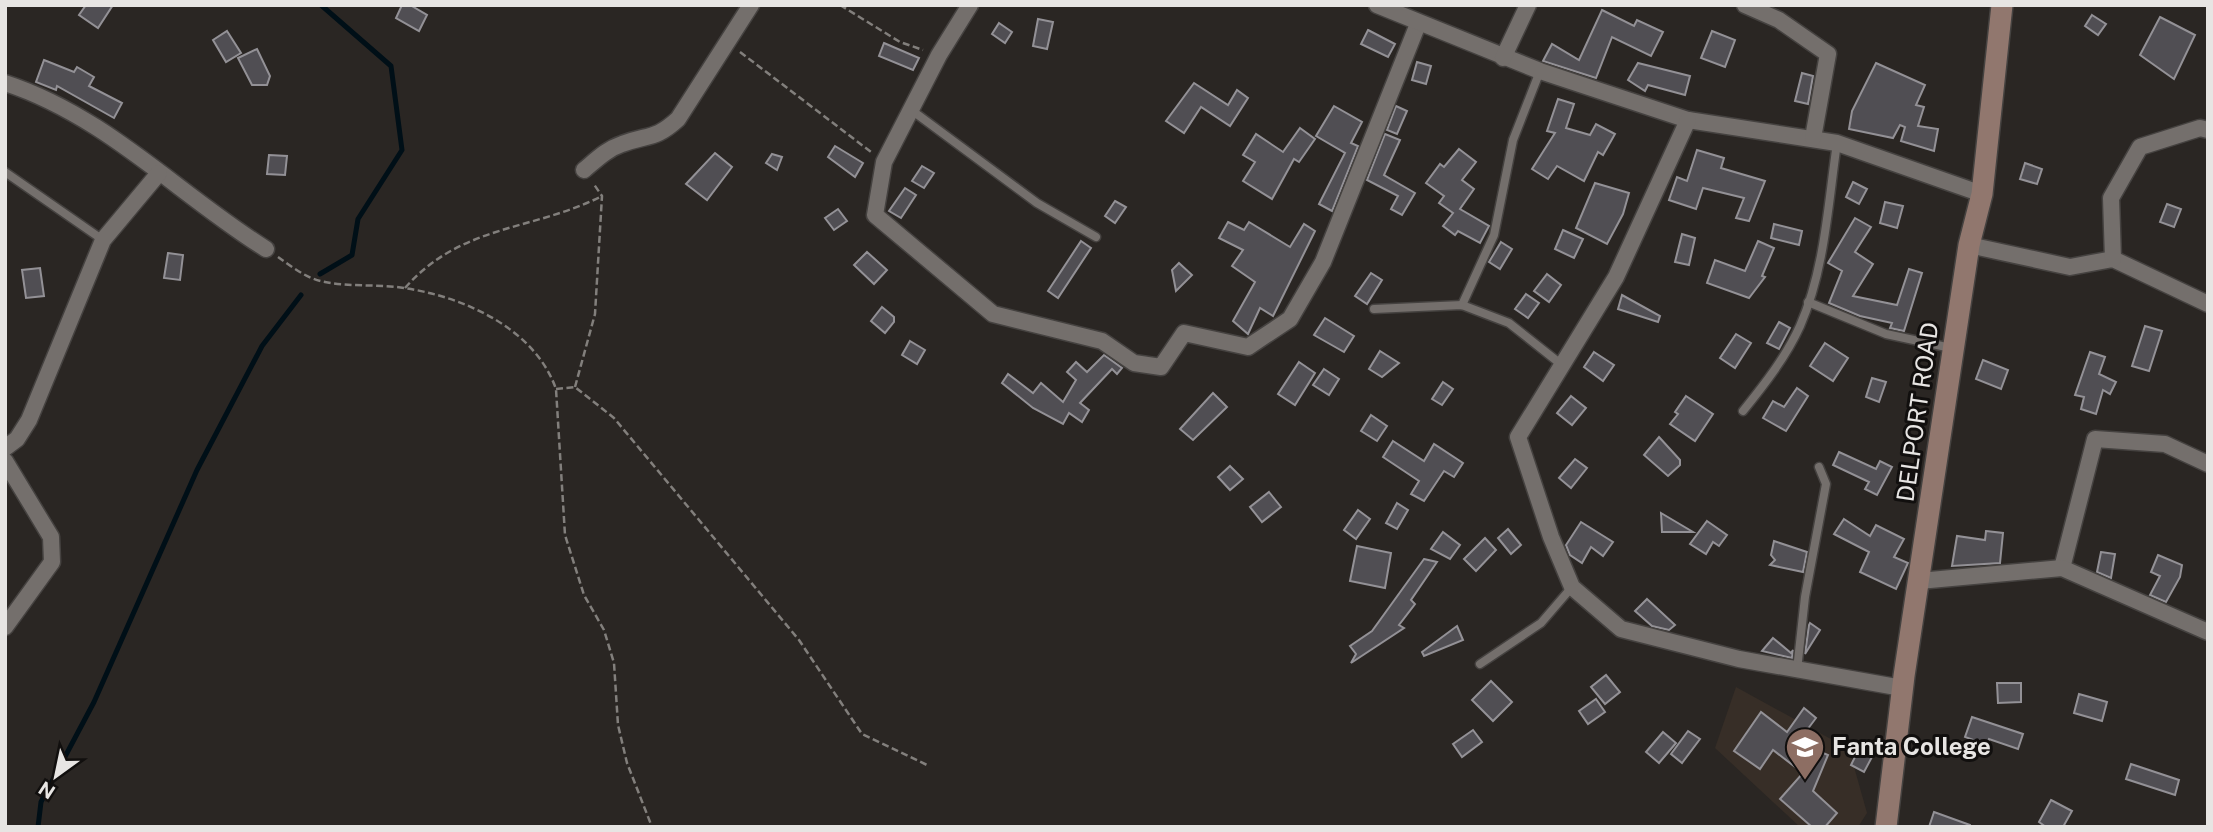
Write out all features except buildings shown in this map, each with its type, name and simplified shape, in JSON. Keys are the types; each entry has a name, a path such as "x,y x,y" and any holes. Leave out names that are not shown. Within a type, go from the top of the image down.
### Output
{"street":[{"path":"584,170 621,144 662,134 678,119 751,5"},
{"path":"970,5 939,55 884,162 875,215 993,314 1102,341 1134,363 1161,367 1184,333 1248,347 1290,319 1323,262 1419,24"},
{"path":"1377,5 1503,58 1688,120 1837,143 1982,194"},
{"path":"1503,58 1528,5"},
{"path":"1745,5 1779,20 1828,54 1813,138"},
{"name":"DELPORT ROAD","path":"1886,827 1902,688 1969,244 1982,194 2003,5"},
{"path":"5,83 60,105 101,128 227,225 266,249"},
{"path":"1688,120 1616,277 1518,437 1550,537 1572,587 1620,629 1739,659 1902,688"},
{"path":"2113,259 2111,198 2140,148 2200,128 2208,130"},
{"path":"5,448 16,439 29,420 103,240 159,173"},
{"path":"1969,244 2070,267 2113,259 2208,304"},
{"path":"2062,568 2095,439 2165,444 2208,464"},
{"path":"5,461 51,537 52,562 5,626"},
{"path":"1919,581 2062,568 2208,632"}],"lane":[{"path":"1462,305 1494,235 1513,140 1540,71"},
{"path":"910,109 1037,203 1096,237"},
{"path":"1743,411 1770,378 1799,328 1822,246 1837,143"},
{"path":"5,172 103,240"},
{"path":"1808,302 1886,334 1954,348"},
{"path":"1374,309 1462,305 1508,323 1562,365"},
{"path":"1797,670 1805,597 1826,484 1819,467"},
{"path":"1480,664 1541,623 1572,587"}],"path":[{"path":"840,5 900,42 939,55"},
{"path":"726,41 884,162"},
{"path":"575,387 595,314 602,196 584,170"},
{"path":"405,288 416,275 454,248 602,196"},
{"path":"266,249 306,276 325,282 405,288 436,294 513,330 532,346 549,369 556,389 565,535 584,595 604,630 614,663 618,724 627,763 652,827"},
{"path":"556,389 575,387 614,418 790,630 862,734 926,765"}],"shaded area":[{"name":"Fanta College","path":"1736,687 1849,749 1867,813 1858,827 1800,827 1715,748"}],"waterway":[{"path":"320,274 352,255 358,219 402,150 391,66 321,5"},
{"path":"38,827 41,802 94,702 197,470 262,346 301,295"}],"place":[{"name":"Fanta College","path":"1805,781"}]}
